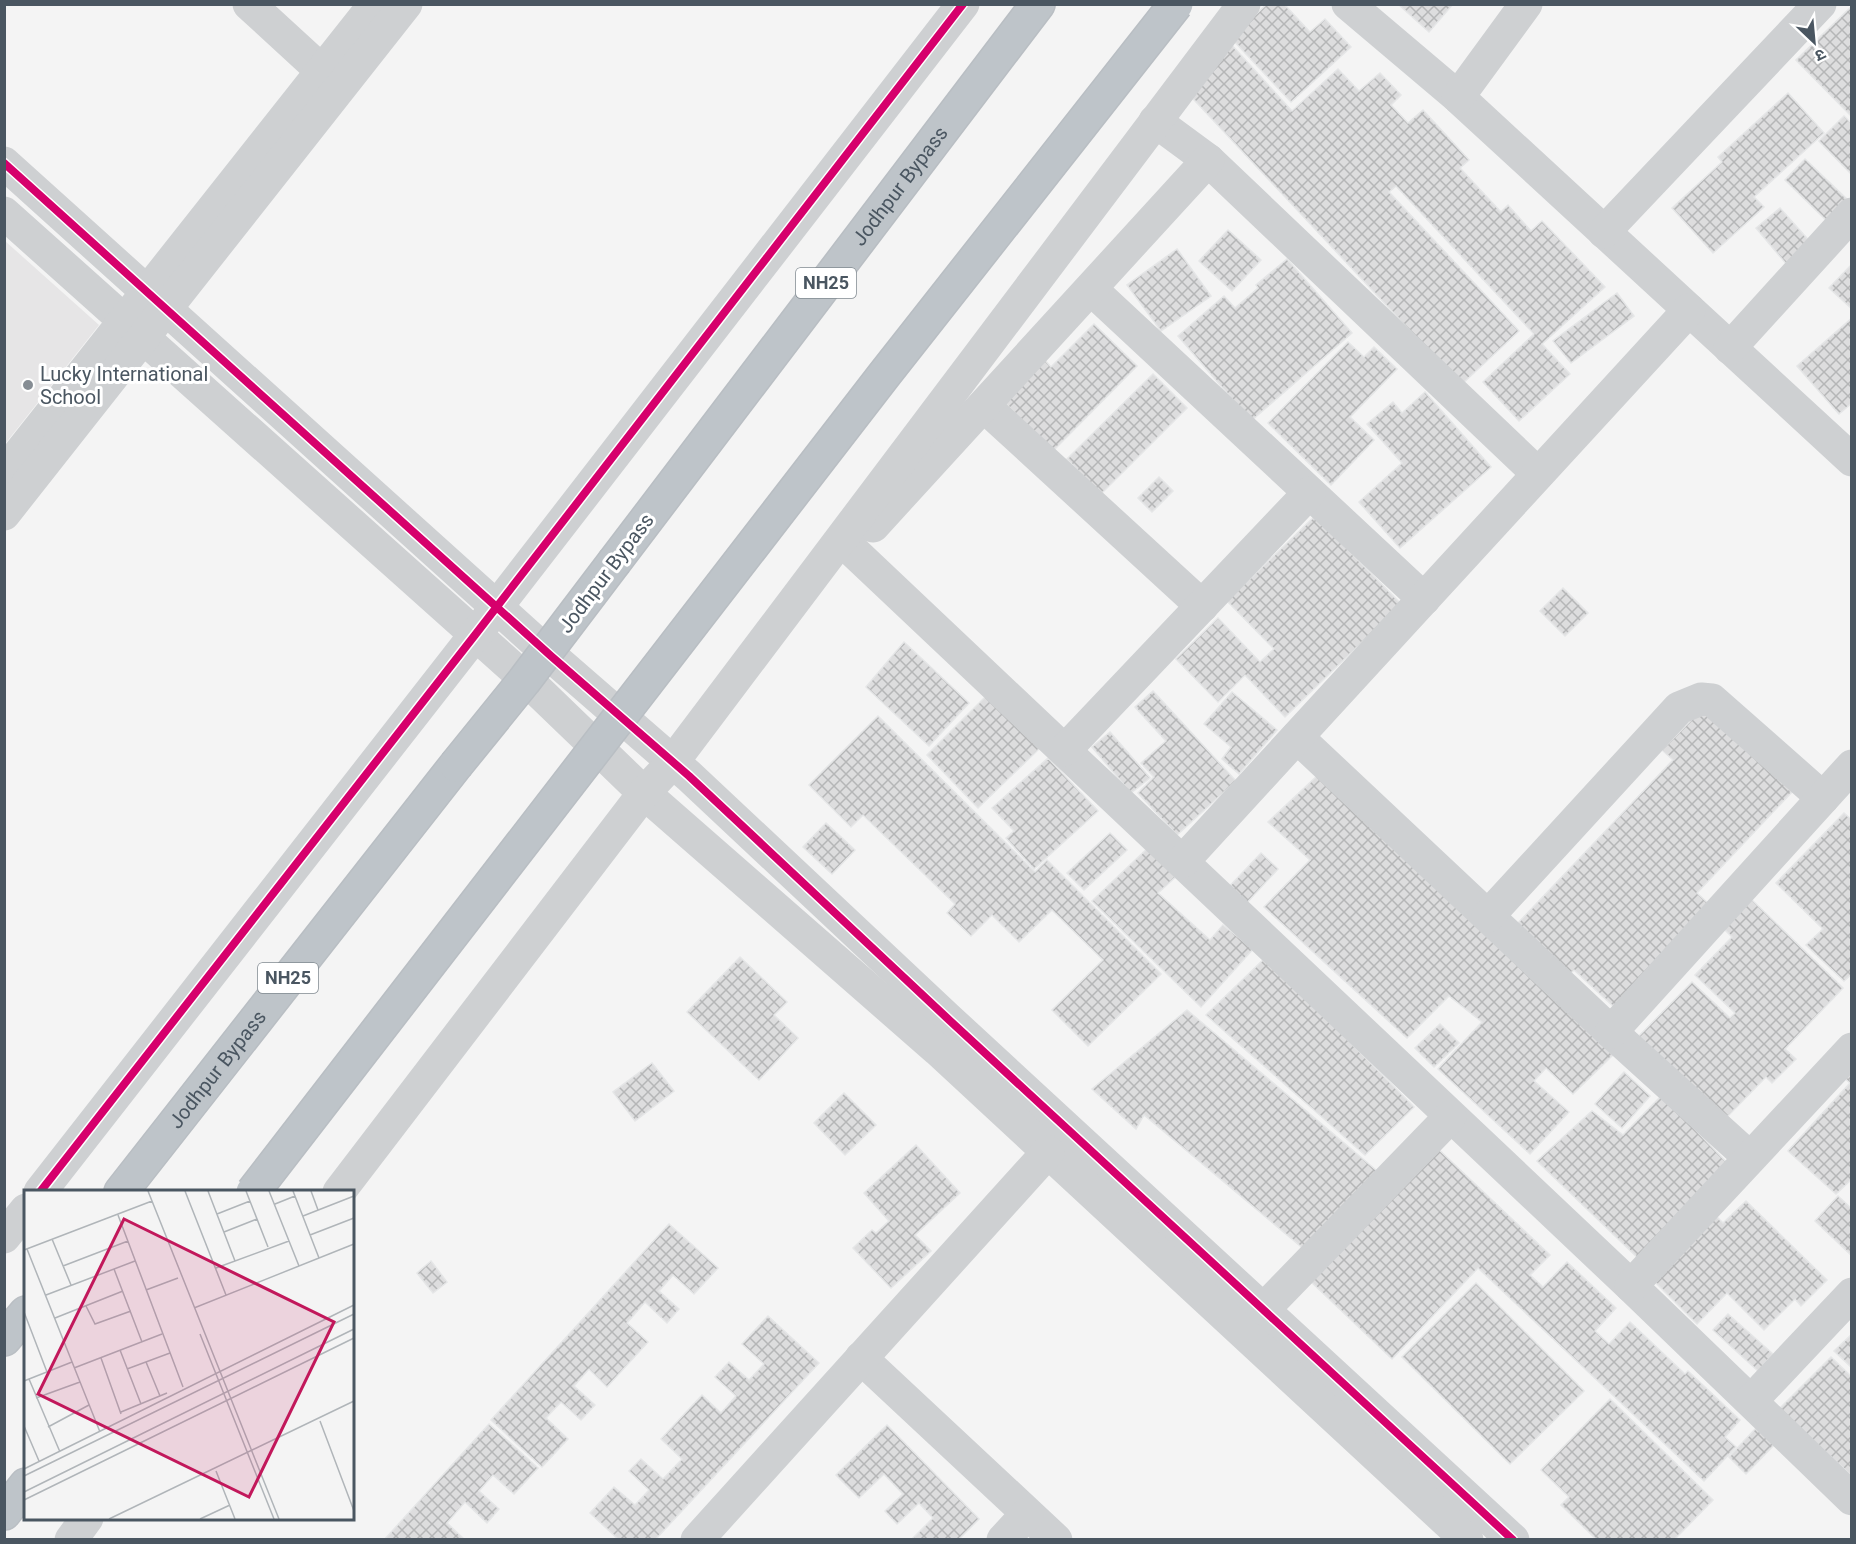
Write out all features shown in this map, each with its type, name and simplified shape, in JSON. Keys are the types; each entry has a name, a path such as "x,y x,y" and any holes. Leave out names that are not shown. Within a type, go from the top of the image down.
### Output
{"highway":[{"name":"Jodhpur Bypass","path":"122,1190 524,681 1038,4"},
{"path":"254,1190 884,375 1176,4"},
{"path":"4,1339 24,1315"},
{"path":"4,1513 24,1488"}],"street":[{"path":"249,4 322,71"},
{"path":"4,514 322,71 375,4"},
{"path":"157,300 406,4"},
{"path":"41,1190 497,607 963,4"},
{"path":"681,770 1155,121 1244,4"},
{"path":"1348,4 1458,97 1851,460"},
{"path":"1458,97 1526,4"},
{"path":"1604,232 1820,4"},
{"path":"1155,121 1209,160 1538,474"},
{"path":"340,1190 644,793 681,770 852,550 1209,160"},
{"path":"4,164 681,770 1513,1539"},
{"path":"4,213 532,685 644,793 938,1050 1467,1539"},
{"path":"1730,348 1851,214"},
{"path":"1091,289 1424,599"},
{"path":"1183,861 1689,310"},
{"path":"4,473 134,330"},
{"path":"984,406 1202,606"},
{"path":"1065,750 1310,493"},
{"path":"852,550 1631,1286 1851,1499"},
{"path":"1488,916 1680,708 1701,699 1712,700 1823,798"},
{"path":"1297,737 1611,1032 1749,1157"},
{"path":"1611,1032 1851,766"},
{"path":"1631,1286 1851,1048"},
{"path":"1264,1309 1450,1117"},
{"path":"697,1539 1048,1152"},
{"path":"4,1237 24,1212"},
{"path":"1751,1401 1851,1294"},
{"path":"861,1358 1056,1539"},
{"path":"1003,1539 1027,1514"},
{"path":"71,1539 85,1520"}],"shaded area":[{"name":"Lucky International School","path":"5,241 99,325 5,444"}],"building":[{"path":"1267,4 1284,4 1310,32 1325,19 1351,47 1291,102 1231,38"},
{"path":"1398,4 1453,4 1429,32"},
{"path":"1852,6 1852,117 1796,60"},
{"path":"1229,42 1292,111 1338,69 1359,91 1380,73 1401,95 1391,105 1408,123 1423,110 1469,160 1460,168 1501,212 1508,205 1531,231 1542,221 1605,287 1542,344 1570,374 1519,421 1483,382 1534,334 1396,186 1389,192 1519,331 1461,385 1182,87"},
{"path":"1788,93 1824,133 1754,197 1764,207 1713,253 1672,208 1722,162 1718,157"},
{"path":"1844,116 1852,124 1852,175 1819,141"},
{"path":"1805,159 1849,201 1828,222 1785,180"},
{"path":"1780,208 1813,245 1788,266 1756,228"},
{"path":"1228,230 1261,260 1232,291 1199,261"},
{"path":"1177,249 1211,296 1161,331 1127,285"},
{"path":"1287,259 1352,333 1251,421 1178,336 1224,296 1235,308 1258,288 1256,285"},
{"path":"1852,264 1852,309 1829,288"},
{"path":"1617,293 1634,316 1571,363 1553,341"},
{"path":"1852,318 1852,403 1839,414 1797,366"},
{"path":"1094,324 1137,366 1053,451 1002,400 1043,358 1051,367"},
{"path":"1348,342 1364,357 1374,347 1397,369 1350,417 1374,440 1331,485 1268,423"},
{"path":"1153,374 1187,408 1101,494 1067,459"},
{"path":"1425,392 1491,467 1400,548 1359,502 1402,463 1367,424 1393,402 1402,413"},
{"path":"1159,477 1173,491 1152,512 1138,498"},
{"path":"1315,516 1401,604 1285,717 1245,675 1218,702 1176,659 1218,618 1260,662 1274,649 1227,601"},
{"path":"1563,588 1588,613 1565,636 1540,611"},
{"path":"904,642 969,703 929,746 866,687"},
{"path":"1153,691 1236,781 1177,835 1138,793 1154,777 1141,763 1166,741 1135,707"},
{"path":"990,692 1040,748 978,808 927,755"},
{"path":"1232,692 1277,730 1239,774 1222,759 1231,747 1204,724"},
{"path":"1703,708 1792,792 1697,893 1710,905 1614,1007 1574,970 1569,975 1516,925 1673,760 1662,750"},
{"path":"878,716 1035,872 1047,860 1161,974 1088,1046 1052,1010 1103,960 1052,910 1019,942 992,915 971,936 947,913 955,904 863,815 851,827 809,785"},
{"path":"1110,732 1150,778 1131,793 1092,747"},
{"path":"1048,758 1098,811 1034,869 1006,838 1014,831 992,808"},
{"path":"1318,775 1613,1055 1573,1094 1546,1068 1534,1081 1569,1112 1530,1154 1438,1069 1482,1022 1449,996 1407,1038 1264,907 1310,860 1268,822"},
{"path":"1844,813 1852,820 1852,974 1844,981 1806,945 1823,929 1776,883"},
{"path":"826,823 855,850 832,874 803,847"},
{"path":"1110,833 1127,850 1084,890 1067,873"},
{"path":"1151,845 1181,872 1158,893 1210,940 1223,925 1253,949 1201,1007 1092,901"},
{"path":"1261,853 1278,869 1243,907 1225,891"},
{"path":"1752,900 1843,988 1785,1049 1796,1059 1772,1083 1766,1077 1725,1119 1638,1037 1692,982 1730,1018 1735,1013 1695,975 1732,937 1724,929"},
{"path":"740,957 787,1002 774,1015 798,1038 759,1080 687,1012"},
{"path":"1266,957 1414,1107 1365,1155 1206,1015"},
{"path":"1187,1010 1383,1176 1305,1250 1144,1115 1136,1129 1092,1089"},
{"path":"1440,1024 1459,1043 1434,1067 1415,1048"},
{"path":"652,1063 674,1091 635,1121 613,1092"},
{"path":"1852,1066 1852,1179 1836,1194 1788,1151 1850,1083 1842,1076"},
{"path":"1624,1072 1650,1096 1622,1128 1595,1104"},
{"path":"844,1093 876,1125 845,1155 814,1123"},
{"path":"1662,1095 1731,1167 1642,1262 1537,1161 1592,1111 1623,1135"},
{"path":"916,1145 960,1193 915,1235 931,1251 891,1288 853,1248 872,1230 876,1233 889,1221 864,1193"},
{"path":"1434,1145 1550,1255 1530,1275 1543,1287 1567,1262 1616,1308 1595,1331 1609,1344 1630,1322 1685,1374 1688,1371 1740,1420 1725,1437 1736,1447 1704,1481 1478,1268 1392,1359 1308,1279"},
{"path":"1838,1196 1852,1209 1852,1256 1815,1221"},
{"path":"1746,1201 1827,1280 1801,1306 1795,1299 1764,1330 1727,1293 1697,1324 1649,1276 1712,1212 1723,1223"},
{"path":"669,1224 718,1268 694,1294 673,1275 659,1291 679,1309 667,1323 645,1302 627,1323 648,1342 607,1387 589,1369 574,1386 595,1405 581,1420 561,1402 546,1418 568,1439 542,1467 491,1420"},
{"path":"431,1261 447,1282 433,1293 417,1273"},
{"path":"1476,1283 1584,1391 1510,1464 1402,1357"},
{"path":"1728,1314 1773,1354 1758,1371 1713,1330"},
{"path":"768,1316 819,1363 655,1540 619,1540 590,1513 614,1487 635,1505 649,1490 629,1471 641,1459 663,1479 682,1459 661,1439 702,1395 721,1413 736,1396 715,1377 729,1362 749,1380 764,1364 742,1344"},
{"path":"1852,1334 1852,1368 1834,1351"},
{"path":"1831,1357 1852,1377 1852,1476 1779,1409"},
{"path":"1610,1399 1713,1500 1674,1540 1597,1540 1561,1505 1569,1497 1541,1470"},
{"path":"489,1424 538,1468 514,1494 493,1475 479,1491 499,1509 487,1523 465,1502 447,1523 465,1540 384,1540"},
{"path":"887,1425 979,1519 958,1540 911,1540 933,1518 919,1503 897,1524 885,1511 903,1494 884,1474 859,1498 836,1475"},
{"path":"1756,1428 1774,1445 1746,1474 1729,1457"}],"cycle path":[{"path":"42,1190 963,4"},
{"path":"4,163 551,656 689,776 947,1018 1513,1540"}],"place":[{"name":"Lucky International School","path":"28,385"}]}
